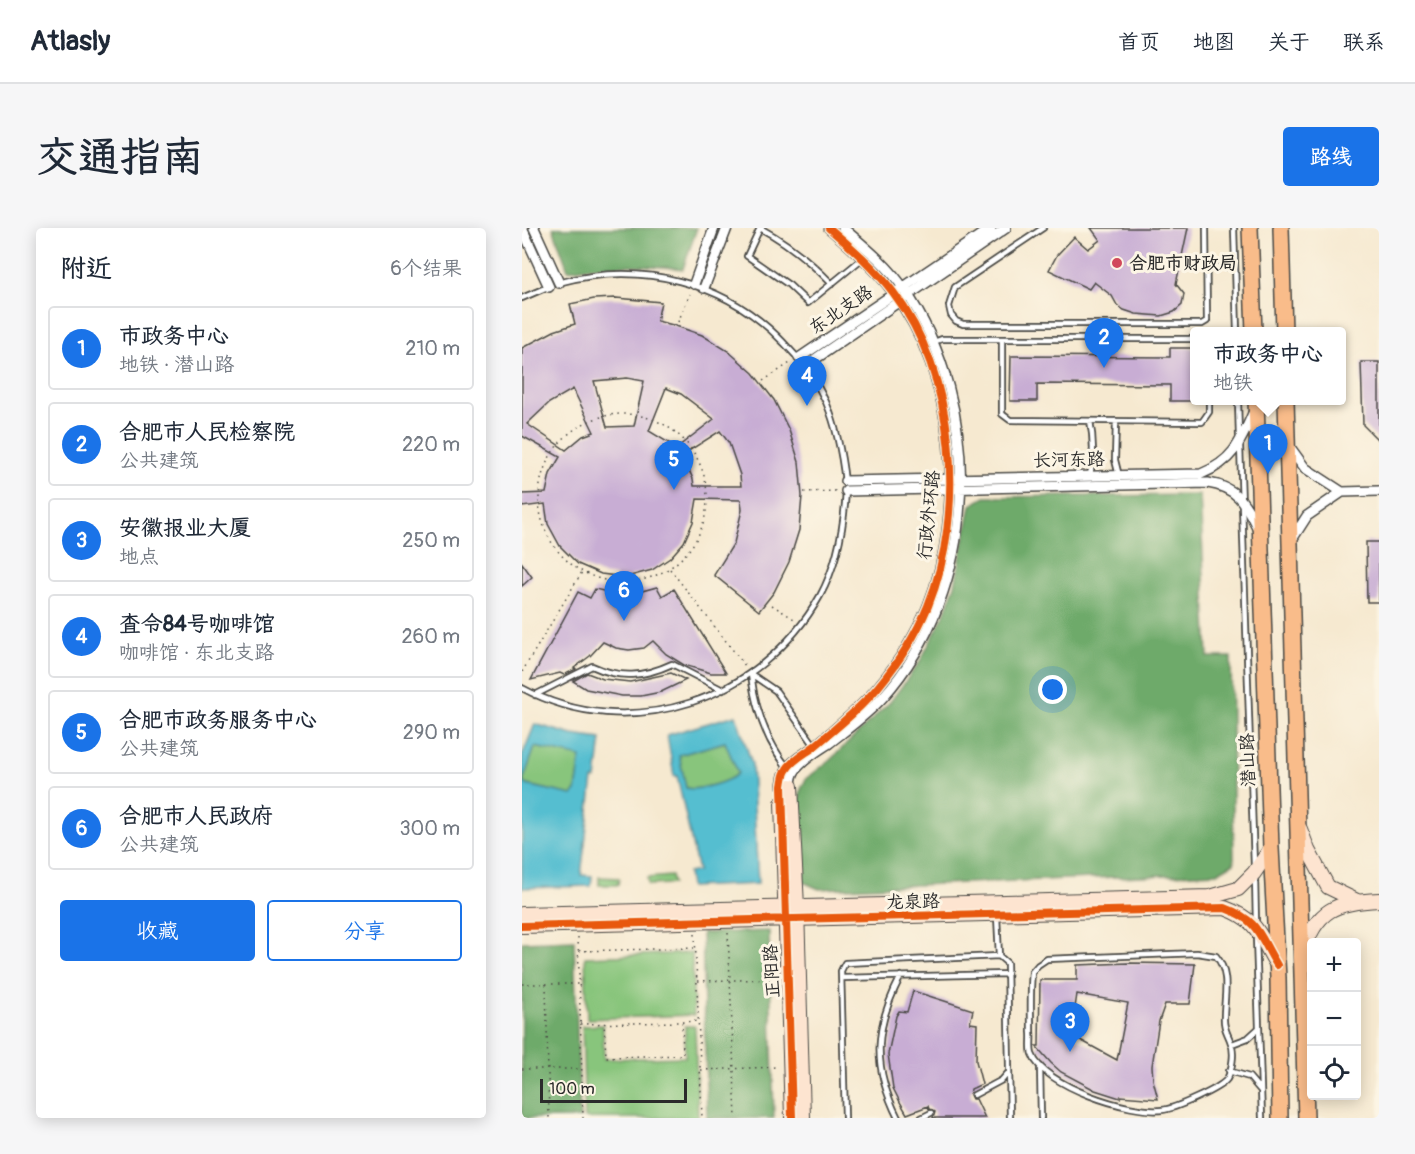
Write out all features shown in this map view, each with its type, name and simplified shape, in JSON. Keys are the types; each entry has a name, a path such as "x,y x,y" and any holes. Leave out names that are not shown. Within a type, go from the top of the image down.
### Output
{"main road":[{"path":"1250,228 1254,327"},
{"path":"1281,228 1284,327"},
{"name":"潜山路","path":"1256,405 1277,965 1280,1118"},
{"path":"1286,405 1306,1118"}],"street":[{"path":"522,228 549,287"},
{"path":"534,228 559,283"},
{"path":"699,286 714,228"},
{"path":"699,286 728,228"},
{"name":"行政外环路","path":"829,228 863,258 897,297 929,343"},
{"name":"行政外环路","path":"786,786 795,770 876,704 911,659 937,609 947,577 955,535 955,483 929,343 906,291 871,251 843,228"},
{"name":"东北支路","path":"906,291 991,228"},
{"name":"东北支路","path":"802,362 906,291 1006,228"},
{"name":"长河东路","path":"845,486 1201,474 1214,469 1230,458 1240,444 1255,405"},
{"path":"1287,442 1305,468 1342,492"},
{"name":"行政外环路","path":"787,767 815,746 877,689 901,657 928,605 938,576 955,483"},
{"name":"长河东路","path":"955,483 1208,483 1222,485 1232,490 1242,502 1260,533"},
{"path":"1291,541 1307,516 1342,492 1379,491"},
{"path":"786,786 787,767"},
{"name":"正阳路","path":"786,786 803,1118"},
{"path":"1298,824 1308,850 1328,887 1357,901"},
{"name":"龙泉路","path":"997,908 1210,897 1238,889 1254,873 1271,848"},
{"path":"1300,962 1307,938 1320,916 1357,901 1379,900"},
{"name":"龙泉路","path":"522,914 791,913 997,908 1225,908 1241,914 1256,926 1277,965"},
{"name":"正阳路","path":"791,913 788,978 792,1118"},
{"name":"龙泉路","path":"522,926 727,921 791,913"}],"lane":[{"path":"831,284 807,259 780,239 760,228 747,256 789,285 808,303 863,258"},
{"path":"1043,228 955,287 949,306 951,315 956,321 963,324 1202,324 1207,321 1206,228"},
{"path":"1233,228 1237,327"},
{"path":"1207,267 1235,267"},
{"path":"522,298 559,283 593,276 627,273 661,276 699,286 740,306 771,329 802,362 825,401 839,440 845,486 843,527 835,561 821,594 802,624 778,651 751,674 723,690 687,704 649,712 620,713 572,707 535,695 522,688"},
{"path":"929,343 942,339 1190,339"},
{"path":"1002,339 1002,414 1010,420 1202,422 1209,412 1209,405"},
{"path":"1238,405 1262,1118"},
{"path":"1090,421 1094,437 1094,458 1090,476"},
{"path":"1116,421 1115,460 1119,476"},
{"path":"535,695 592,666 608,673 633,676 657,671 672,664 723,690"},
{"path":"751,674 776,691 815,746"},
{"path":"751,674 754,699 774,749 787,767"},
{"path":"997,908 999,956 1006,963 1007,974 1010,1118"},
{"path":"1197,953 1216,956 1223,964 1226,975 1224,1021 1226,1035 1232,1044 1232,1061 1226,1079 1208,1093 1163,1110 1139,1110 1110,1103 1073,1088 1040,1066 1032,1054 1032,972 1047,959 1197,953"},
{"path":"845,1118 841,972 845,963 999,956"},
{"path":"842,978 1007,974"},
{"path":"898,1118 881,1077 879,1056 886,1013 893,992 902,976"},
{"path":"1232,1044 1248,1038 1259,1028"},
{"path":"1040,1066 1041,1118"},
{"path":"1229,1071 1248,1077 1261,1091"},
{"path":"974,1095 1002,1080 1009,1072"},
{"path":"1163,1110 1163,1118"},
{"path":"921,1118 931,1113"}],"path":[{"path":"678,322 699,286"},
{"path":"763,381 802,362"},
{"path":"630,414 662,424 688,444 703,472 707,489 707,505 704,521 690,550 669,568 650,578 618,582 602,579 582,571 560,554 543,525 539,509 539,492 548,460 568,434 582,425 614,415 630,414"},
{"path":"804,492 845,486"},
{"path":"669,568 751,674"},
{"path":"522,672 582,571"},
{"path":"772,605 802,624"},
{"path":"694,921 702,1118"},
{"path":"727,921 736,1118"},
{"path":"578,924 583,1118"},
{"path":"578,951 696,948"},
{"path":"697,981 788,978"},
{"path":"522,984 579,984"},
{"path":"546,984 549,1118"},
{"path":"580,1024 699,1021"},
{"path":"604,1023 606,1057 683,1054 682,1022"},
{"path":"700,1070 790,1066"},
{"path":"522,1069 582,1069"}],"green space":[{"path":"553,228 697,228 683,269 625,265 568,270"},
{"path":"1200,495 1208,657 1231,657 1234,863 1217,873 819,889 803,882 798,806 801,789 806,779 829,761 890,702 919,663 943,617 955,585 971,505 985,497"},
{"path":"725,742 738,773 714,785 686,788 679,755"},
{"path":"535,747 581,756 576,791 572,795 527,785 523,781"},
{"path":"671,876 673,884 648,885 647,878"},
{"path":"599,877 619,878 618,885 599,885"},
{"path":"769,931 774,1118 707,1118 702,933"},
{"path":"574,940 580,1118 522,1118 522,942"},
{"path":"692,953 694,1015 587,1019 585,957"},
{"path":"603,1025 604,1059 685,1057 685,1026 695,1026 698,1118 585,1118 582,1026"}],"water":[{"path":"736,715 752,764 758,884 690,887 688,873 698,871 677,776 674,776 667,735","holes":["725,742 738,773 714,785 686,788 679,755"]},
{"path":"535,724 573,735 601,739 596,779 593,779 581,875 592,876 591,886 522,888 522,756","holes":["535,747 581,757 576,791 572,795 527,785 523,781"]}],"building":[{"name":"合肥市财政局","path":"1091,228 1188,228 1176,284 1184,294 1182,305 1174,312 1161,316 1136,314 1117,305 1112,296 1094,282 1089,289 1049,270 1057,255 1074,237 1088,249 1100,240"},
{"path":"616,298 661,302 657,321 702,335 728,351 753,373 774,400 789,430 799,462 802,496 799,530 789,562 774,592 759,611 714,575 734,543 742,510 741,500 697,499 693,522 684,542 670,558 652,570 630,576 631,594 657,587 662,596 674,589 726,673 711,673 684,665 666,654 653,641 644,648 629,650 616,648 603,642 574,668 576,669 564,675 560,673 531,680 578,592 590,598 595,589 616,594 616,576 601,574 578,564 560,546 548,524 545,504 522,507 522,494 546,493 550,474 560,457 522,436 522,348 554,331 575,324 570,304 594,299","holes":["627,378 644,381 634,426 607,427 594,381","666,388 681,394 714,419 675,449 649,431","573,389 594,432 583,436 566,450 527,424 549,403","720,431 729,443 740,475 741,486 694,486 682,455"]},
{"path":"1170,348 1190,348 1190,401 1170,401 1170,385 1037,384 1037,401 1010,401 1011,356 1170,357"},
{"path":"1361,362 1379,362 1379,441 1363,425"},
{"path":"1366,542 1379,542 1379,602 1367,602"},
{"path":"522,563 532,577 522,586"},
{"path":"587,673 603,679 630,682 671,673 686,680 661,692 641,696 622,696 586,689 573,681"},
{"path":"1195,964 1190,1004 1165,1004 1159,1021 1152,1066 1158,1099 1120,1096 1120,1098 1095,1090 1061,1072 1036,1046 1039,1046 1040,980 1077,980 1077,965","holes":["1077,994 1128,1003 1117,1060 1071,1035"]},
{"path":"913,991 973,1010 970,1023 977,1024 976,1061 982,1084 971,1089 970,1095 972,1099 976,1099 985,1118 933,1118 935,1112 928,1106 907,1114 900,1102 893,1088 888,1054 896,1016 899,1011 907,1012"}],"cycle path":[{"path":"792,1118 782,786 784,775 792,763 856,711 871,695 893,668 912,638 928,606 940,569 947,528 950,487 948,444 942,402 930,362 914,325 879,275 829,228"},
{"path":"522,926 1225,908 1237,913 1252,924 1277,965"}],"place":[{"name":"合肥市财政局","path":"1117,263"},
{"name":"合肥市人民检察院","path":"1104,368"},
{"name":"查令84号咖啡馆","path":"807,406"},
{"name":"市政务中心","path":"1268,474"},
{"name":"合肥市政务服务中心","path":"674,490"},
{"name":"合肥市人民政府","path":"624,621"},
{"name":"安徽报业大厦","path":"1070,1052"}]}
